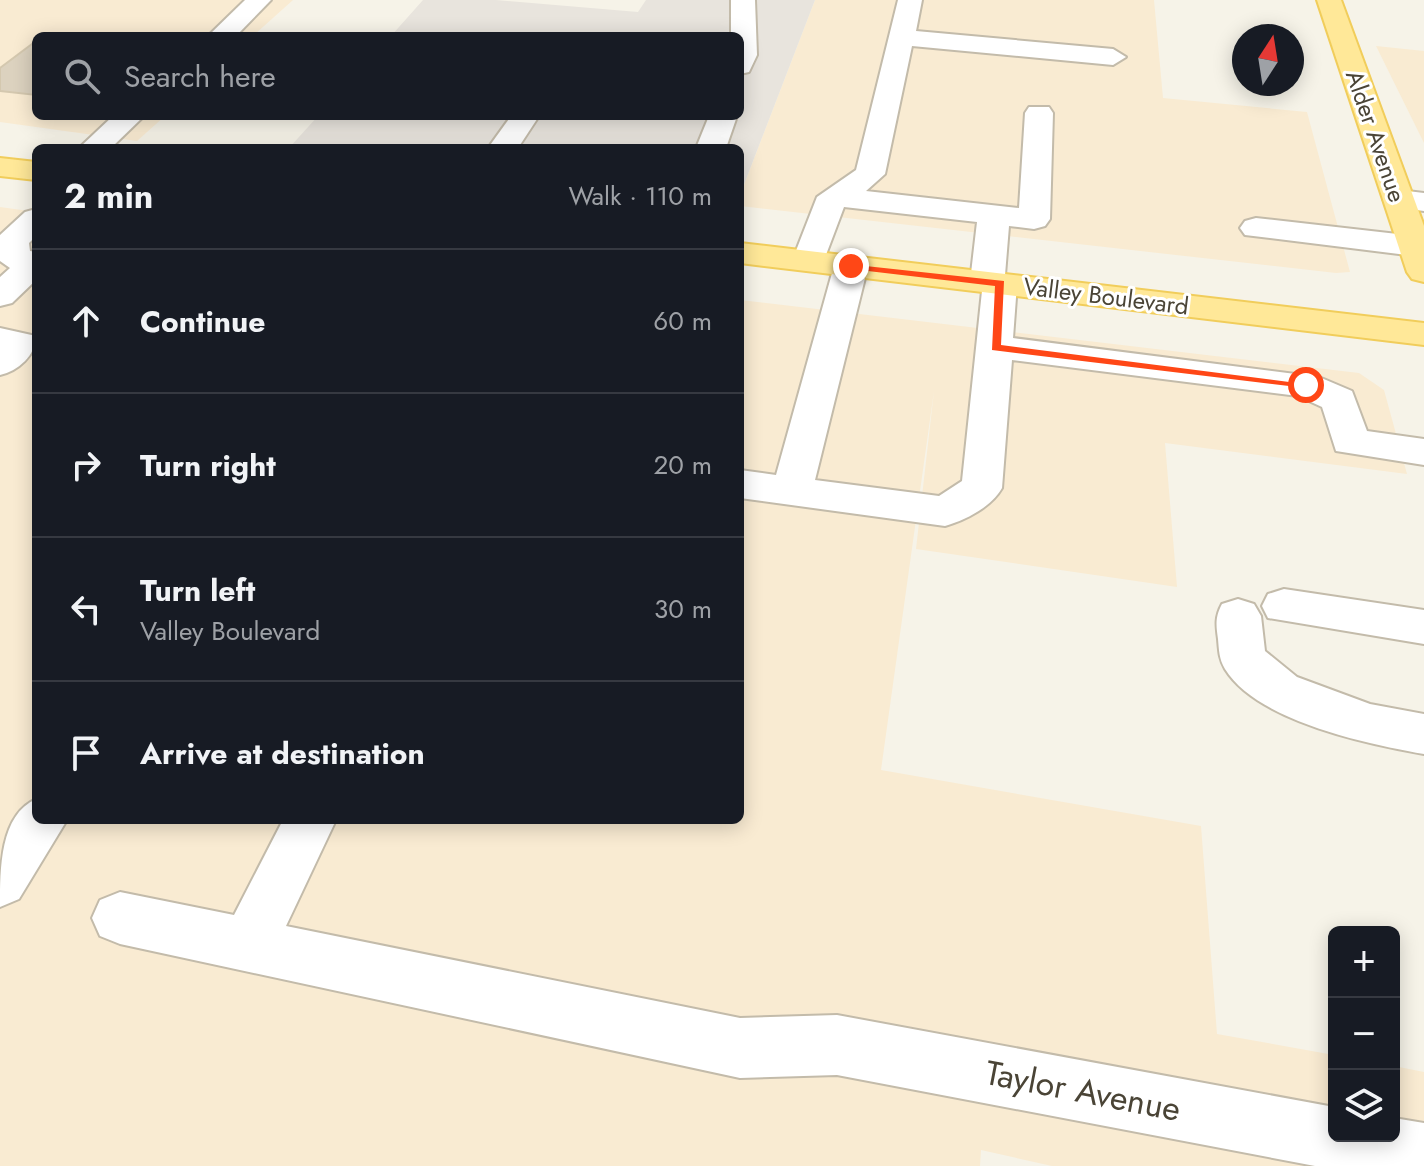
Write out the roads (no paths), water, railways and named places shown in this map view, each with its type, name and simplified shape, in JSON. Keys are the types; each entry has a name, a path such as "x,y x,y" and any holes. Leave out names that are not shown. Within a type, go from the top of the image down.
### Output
{"main road":[{"name":"Alder Avenue","path":"1329,0 1411,201 1419,259"},
{"path":"0,167 32,171"},
{"name":"Valley Boulevard","path":"744,253 1424,334"}],"lane":[{"path":"225,32 259,0"},
{"path":"743,0 744,32"},
{"path":"809,261 828,204 870,174 910,0"},
{"path":"902,37 1113,57"},
{"path":"838,197 1034,219 1039,113"},
{"path":"98,144 126,120"},
{"path":"506,144 522,120"},
{"path":"712,144 722,120"},
{"path":"744,485 945,511 982,488 996,347 994,214"},
{"path":"32,223 12,241 15,259 32,261"},
{"path":"1256,228 1419,259"},
{"path":"0,296 32,266"},
{"path":"792,491 851,266"},
{"path":"0,339 22,342 0,364"},
{"path":"996,347 1306,385 1339,400 1350,442 1424,452"},
{"path":"1284,606 1424,627"},
{"path":"1238,616 1243,659 1280,691 1367,724 1424,734"},
{"path":"0,882 38,824"},
{"path":"248,945 308,824"},
{"name":"Taylor Avenue","path":"120,918 740,1048 837,1045 1424,1155"}]}
